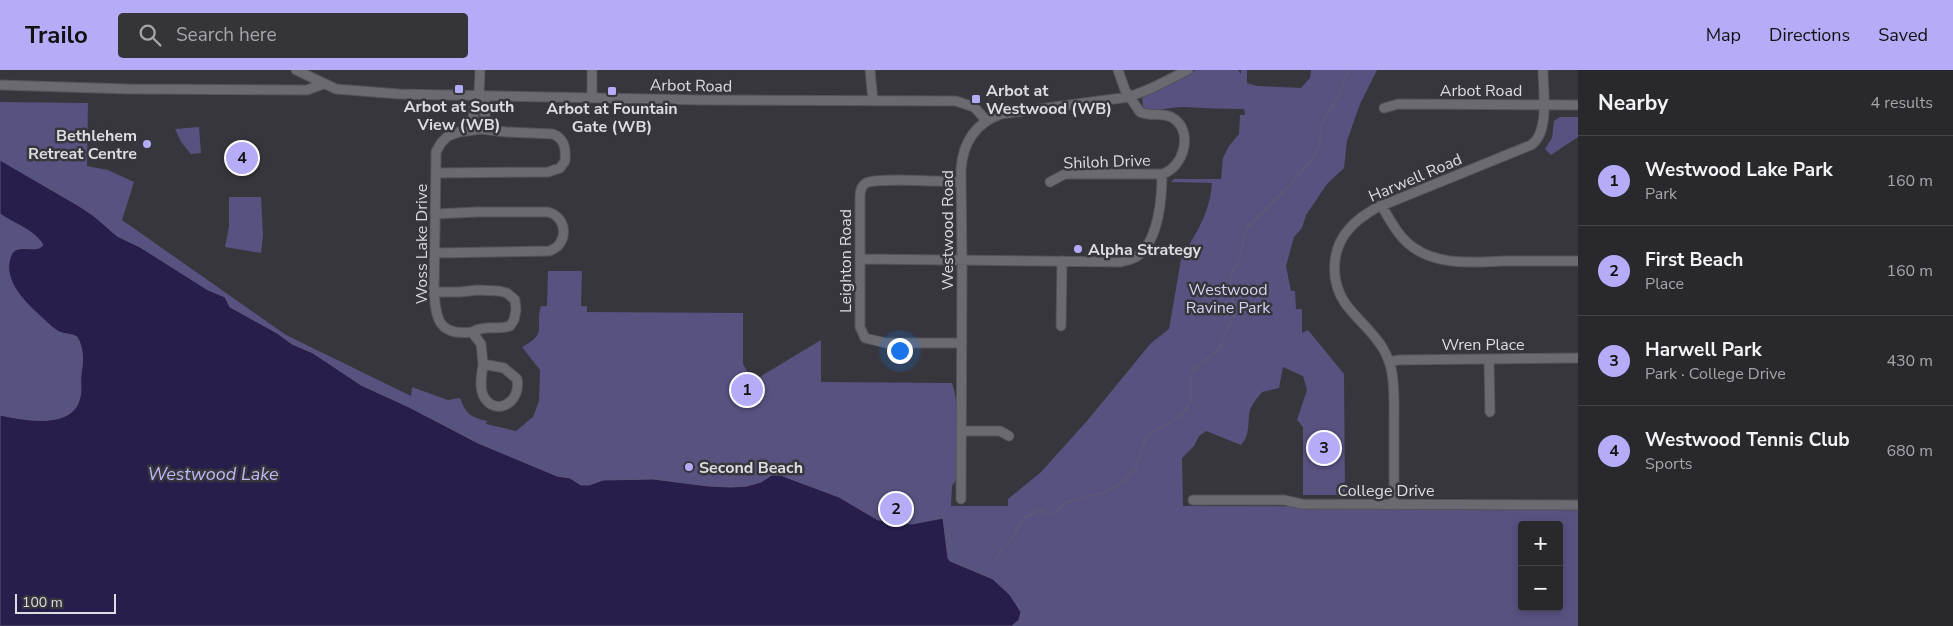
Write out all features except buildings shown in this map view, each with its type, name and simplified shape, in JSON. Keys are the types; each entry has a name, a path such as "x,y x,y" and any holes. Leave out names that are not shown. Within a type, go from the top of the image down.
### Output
{"street":[{"path":"296,70 323,84"},
{"path":"480,70 480,96 485,129"},
{"path":"592,70 592,98"},
{"path":"870,70 873,101"},
{"path":"1118,70 1129,97"},
{"path":"986,120 1010,112 1129,97 1147,91 1188,70"},
{"name":"Harwell Road","path":"1394,505 1394,395 1389,362 1375,336 1343,299 1336,283 1334,272 1337,251 1349,229 1363,216 1381,206 1534,143 1540,136 1543,128 1543,70"},
{"name":"Arbot Road","path":"0,84 130,89 307,90 323,84 351,91 480,96 961,102 974,107 986,120"},
{"path":"472,130 480,96"},
{"name":"Shiloh Drive","path":"1050,182 1065,174 1162,174 1172,170 1180,160 1185,139 1179,123 1170,117 1140,112 1129,97"},
{"name":"Arbot Road","path":"1384,108 1398,104 1578,106"},
{"name":"Westwood Road","path":"960,499 962,160 967,142 986,120"},
{"name":"Woss Lake Drive","path":"436,173 548,172 560,168 565,161 566,152 562,141 553,134 485,129 448,136 440,143 436,152 434,292 437,318 442,326 458,333 472,332"},
{"path":"860,259 1121,262 1132,259 1140,254 1155,228 1160,212 1162,174"},
{"name":"Leighton Road","path":"961,182 880,181 866,183 861,189 860,327 865,338 886,343 962,343"},
{"path":"1381,206 1405,241 1434,258 1461,262 1578,261"},
{"path":"435,253 549,251 559,246 562,242 564,231 563,224 558,216 548,212 436,214"},
{"path":"1061,326 1062,261"},
{"path":"434,292 499,291 513,297 516,315 510,326 482,328 472,332 481,344 482,394 488,402 495,406 502,406 512,401 518,392 517,378 504,368 482,364"},
{"name":"Wren Place","path":"1389,362 1398,360 1578,358"},
{"path":"1489,359 1490,412"},
{"path":"961,431 1000,431 1009,436"},
{"name":"College Drive","path":"1193,500 1284,500 1302,504 1578,505"}],"green space":[{"name":"Westwood Ravine Park","path":"1196,70 1238,70 1241,74 1241,70 1247,70 1247,83 1257,86 1301,88 1310,78 1311,70 1377,70 1360,104 1347,141 1344,168 1327,184 1306,215 1302,228 1294,237 1286,266 1291,291 1295,291 1296,309 1302,309 1302,333 1308,330 1344,374 1345,495 1303,495 1303,427 1297,420 1307,390 1303,376 1283,367 1279,388 1262,392 1252,405 1246,437 1241,445 1206,431 1199,436 1194,446 1182,458 1183,506 1578,507 1578,626 0,626 0,102 88,103 87,166 108,170 134,182 122,220 286,335 411,396 412,387 448,400 460,398 469,414 487,421 486,424 516,431 533,417 539,401 540,370 522,347 538,334 541,306 547,306 548,271 582,271 581,306 587,306 587,312 743,313 743,364 753,381 821,340 821,382 952,383 955,393 957,430 956,480 952,486 951,506 1008,506 1008,499 1040,473 1087,421 1151,343 1169,329 1182,254 1185,252 1203,219 1209,202 1212,183 1171,182 1174,179 1221,179 1223,158 1229,146 1239,134 1240,115 1245,115 1244,109 1180,107 1147,109 1143,107 1142,98"},
{"path":"1560,117 1578,117 1578,137 1551,155 1545,149 1552,138 1554,121"},
{"path":"199,127 201,153 191,154 181,142 175,129"},
{"path":"229,197 261,197 263,235 261,253 225,247 229,227"}],"water":[{"name":"Westwood Lake","path":"0,160 79,206 117,236 140,247 208,290 225,297 230,307 277,333 292,344 313,353 361,385 409,407 478,443 557,476 570,478 581,485 589,485 603,480 653,479 731,487 747,486 761,482 772,475 780,475 839,497 878,520 912,524 943,518 950,561 993,579 1010,595 1021,612 1019,620 1012,626 0,626 0,415 22,419 47,420 58,419 68,414 76,407 80,397 82,350 77,337 58,332 52,327 26,302 11,280 9,262 12,253 19,249 37,249 43,245 30,231 0,214"}],"waterway":[{"path":"1005,545 1015,535 1021,522 1031,514 1041,510 1048,515 1055,512 1066,502 1106,492 1121,483 1135,470 1147,435 1168,424 1187,408 1191,400 1191,376 1193,370 1219,349 1235,312 1230,282 1233,271 1241,256 1243,241 1248,227 1290,185 1314,157 1320,143 1321,124 1339,95 1349,70"},
{"path":"995,562 1003,547"}],"place":[{"name":"Arbot at South View (WB)","path":"459,89"},
{"name":"Arbot at Fountain Gate (WB)","path":"612,91"},
{"name":"Arbot at Westwood (WB)","path":"976,99"},
{"name":"Bethlehem Retreat Centre","path":"147,144"},
{"name":"Westwood Tennis Club","path":"242,158"},
{"name":"Alpha Strategy","path":"1078,249"},
{"name":"Westwood Lake Park","path":"747,390"},
{"name":"Harwell Park","path":"1324,448"},
{"name":"Second Beach","path":"689,467"},
{"name":"First Beach","path":"896,509"}]}
